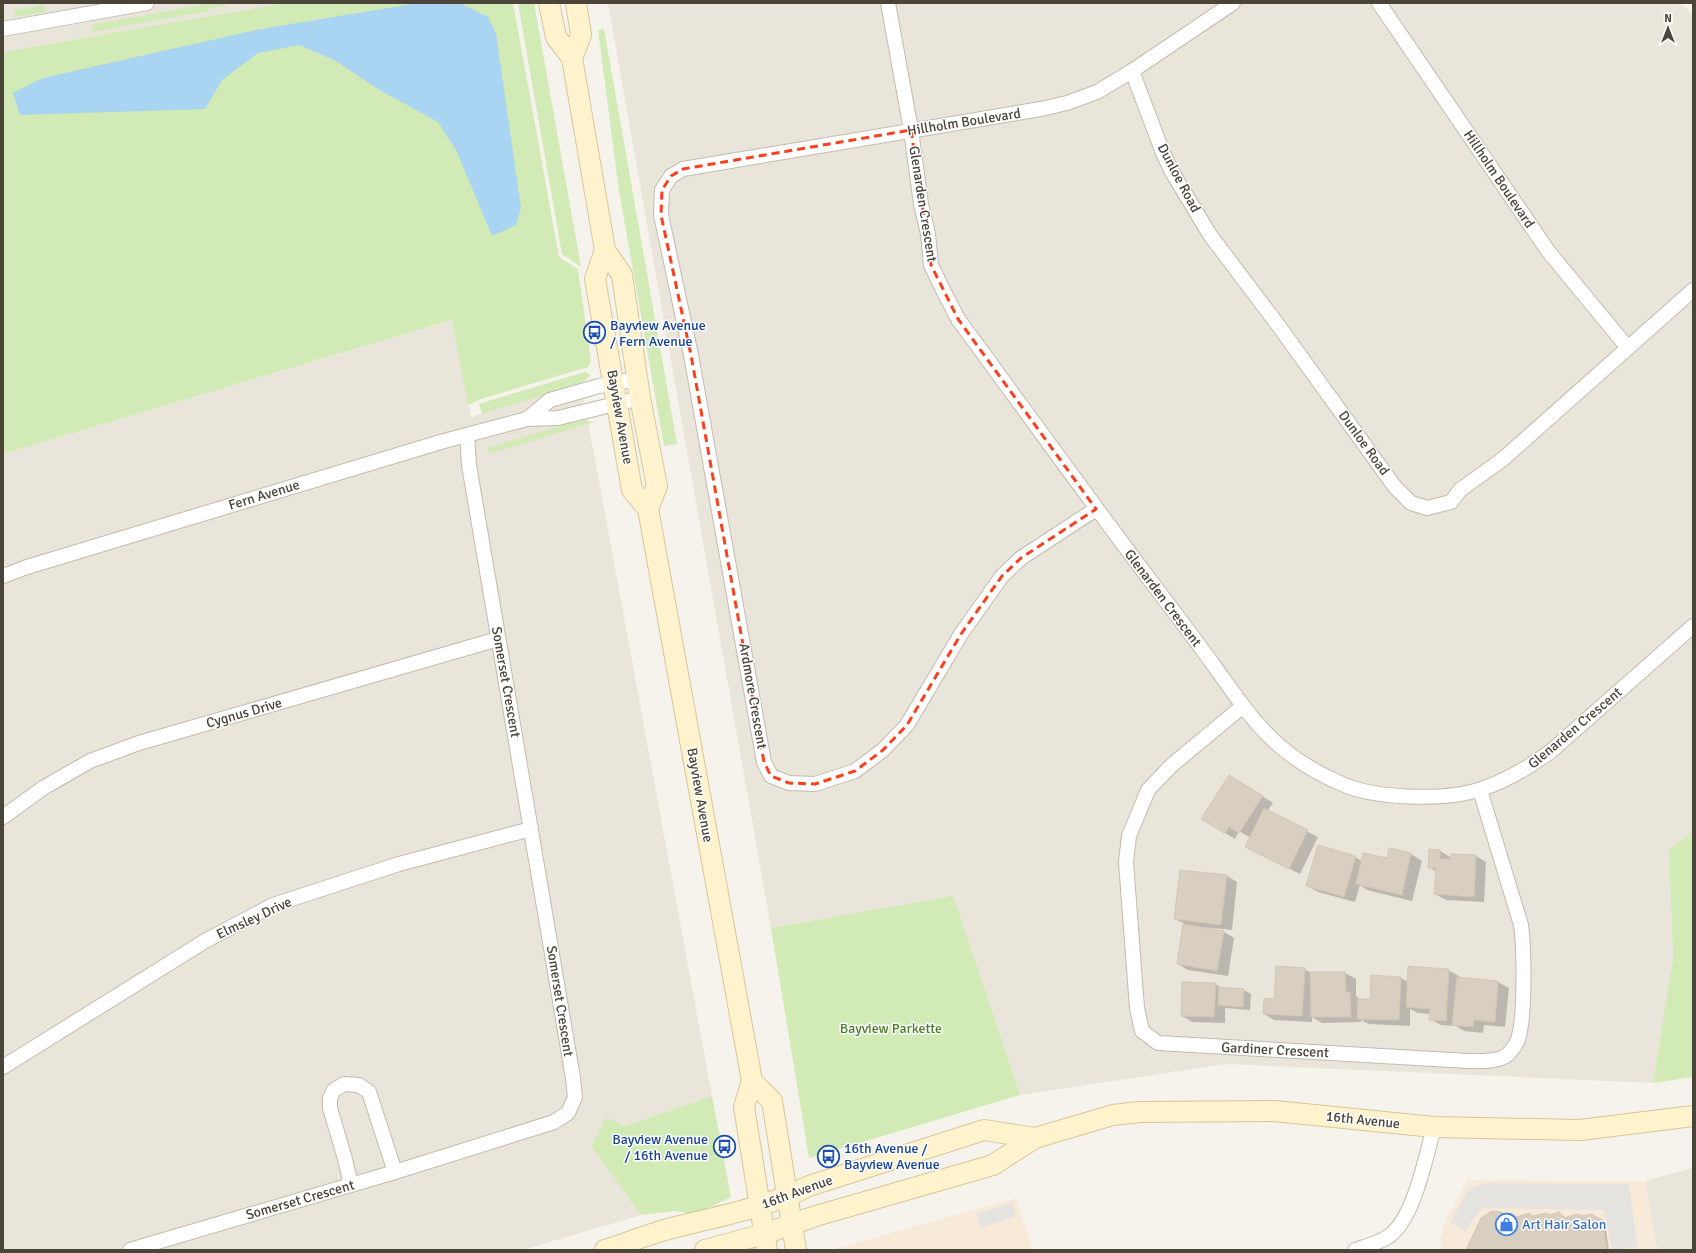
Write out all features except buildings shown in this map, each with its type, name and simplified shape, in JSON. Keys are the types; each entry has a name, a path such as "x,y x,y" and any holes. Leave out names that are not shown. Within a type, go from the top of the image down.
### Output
{"main road":[{"name":"Bayview Avenue","path":"549,3 556,37 572,58 605,250 622,275 640,398 657,486 648,509"},
{"path":"572,58 581,35 576,3"},
{"name":"Bayview Avenue","path":"605,250 594,279 614,383 632,490 648,509 752,1081 744,1107 765,1242"},
{"path":"752,1081 772,1101 796,1250"},
{"name":"16th Avenue","path":"706,1250 765,1242 792,1225 816,1216 993,1165 1035,1138 1113,1115 1140,1112 1274,1111 1434,1127 1580,1130 1693,1116"},
{"name":"16th Avenue","path":"605,1250 671,1229 759,1206 788,1196 809,1186 984,1130 1035,1138"}],"street":[{"path":"3,29 120,5 147,3"},
{"name":"Glenarden Crescent","path":"888,3 911,130 921,204 928,234 932,265 943,290 958,318 1096,509 1182,622 1243,706 1270,737 1288,754 1343,785 1373,792 1413,798 1445,796 1480,790 1524,770 1550,752 1693,626"},
{"name":"Hillholm Boulevard","path":"671,176 683,170 1041,109 1067,103 1097,92 1132,71 1233,3"},
{"name":"Hillholm Boulevard","path":"1379,3 1548,251 1628,348"},
{"name":"Dunloe Road","path":"1132,71 1163,153 1172,172 1210,235 1278,325 1395,487 1411,503 1428,508 1451,502 1460,490 1502,459 1693,290"},
{"name":"Ardmore Crescent","path":"671,176 662,190 661,215 691,355 764,762 771,776 789,783 815,784 854,771 883,750 906,725 962,634 1002,576 1021,558 1096,509"},
{"name":"Fern Avenue","path":"527,420 550,400 614,383 637,379"},
{"name":"Fern Avenue","path":"3,576 35,564 467,435 527,420 558,418 640,398"},
{"name":"Somerset Crescent","path":"130,1250 395,1172 554,1122 568,1113 575,1097 469,464 467,435"},
{"name":"Cygnus Drive","path":"3,817 43,788 90,761 139,743 498,639"},
{"name":"Gardiner Crescent","path":"1243,706 1172,765 1148,790 1129,836 1126,862 1138,1008 1142,1031 1158,1043 1468,1061 1489,1061 1505,1057 1517,1043 1522,1018 1523,941 1521,925 1480,790"},
{"name":"Elmsley Drive","path":"3,1067 205,941 273,906 399,864 531,829"},
{"path":"350,1185 345,1159 330,1108 330,1098 334,1090 344,1084 359,1085 369,1092 395,1172"},
{"path":"1355,1250 1374,1244 1390,1235 1405,1219 1417,1187 1434,1127"}],"highlighted area":[{"path":"911,130 931,265 958,319 1096,509 1021,558 1002,576 961,634 907,725 883,750 855,771 815,784 789,783 771,776 764,762 691,355 661,215 662,190 671,176 683,169"}],"shaded area":[{"path":"3,3 284,3 3,52"},
{"path":"608,3 1681,3 1693,15 1693,831 1669,850 1673,957 1653,1083 1226,1064 1020,1095 953,897 771,928"},
{"path":"453,320 471,417 581,383 712,1096 625,1126 606,1117 591,1146 641,1215 523,1250 3,1250 3,454"},
{"path":"1693,1168 1693,1250 1657,1250 1645,1181"},
{"path":"1468,1180 1645,1181 1657,1250 1440,1250 1443,1225"},
{"path":"1485,1183 1629,1184 1637,1247 1612,1250 1604,1210 1482,1208 1465,1231 1450,1223 1469,1189"},
{"path":"1016,1198 1033,1250 834,1249"},
{"path":"1012,1203 1016,1216 981,1228 976,1214"}],"green space":[{"path":"213,3 224,3 225,8 222,8 222,6 209,8 209,11 92,32 91,25"},
{"path":"284,3 513,3 559,257 578,269 591,361 588,367 484,398 468,405 452,320 3,454 3,52"},
{"path":"518,3 534,3 581,267 562,254"},
{"path":"44,5 46,12 15,17 14,10"},
{"path":"604,29 677,444 664,446 619,191 598,30"},
{"path":"585,372 591,375 583,382 574,386 482,414 479,404"},
{"path":"580,420 594,422 489,454 488,448 490,447"},
{"path":"1693,831 1693,1077 1653,1083 1673,957 1669,850"},
{"name":"Bayview Parkette","path":"953,896 1020,1095 809,1158 771,928"},
{"path":"712,1096 731,1197 696,1214 675,1211 641,1215 591,1146 606,1117 625,1126"}],"water":[{"path":"418,3 460,3 488,17 496,33 521,208 516,225 492,236 456,150 438,122 378,89 336,61 299,45 258,53 222,80 205,109 20,115 13,93 43,78 261,29"}],"place":[{"name":"Bayview Avenue / Fern Avenue","path":"595,333"},
{"name":"Bayview Avenue / 16th Avenue","path":"724,1147"},
{"name":"16th Avenue / Bayview Avenue","path":"829,1156"},
{"name":"Art Hair Salon","path":"1507,1224"}]}
